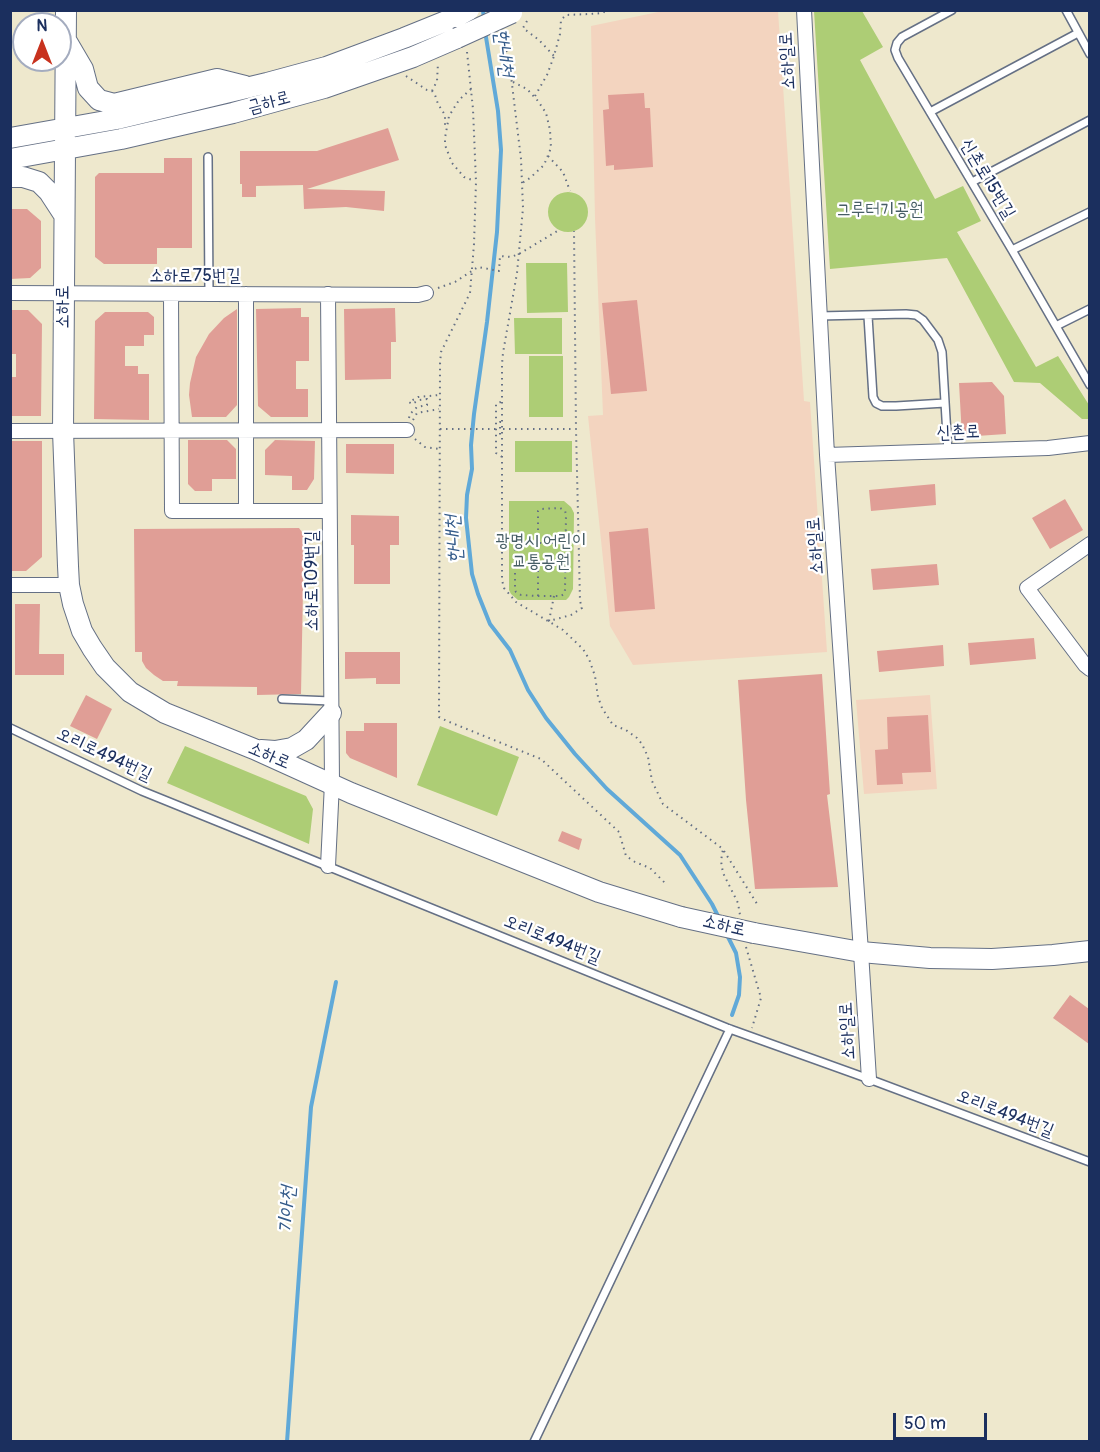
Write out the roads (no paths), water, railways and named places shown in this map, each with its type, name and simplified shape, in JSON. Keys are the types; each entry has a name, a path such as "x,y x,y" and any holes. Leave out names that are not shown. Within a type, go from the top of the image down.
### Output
{"street":[{"name":"소하일로","path":"804,10 827,455 868,1079"},
{"name":"금하로","path":"10,138 117,119 326,67 462,14"},
{"name":"금하로","path":"10,159 121,139 324,88 413,57 462,44 515,19"},
{"path":"72,51 83,69 88,88 99,100 114,104 217,79 251,87"},
{"name":"소하로","path":"65,72 63,431 69,585 75,614 92,648 105,668 130,692 165,713 383,806 599,892 681,916 748,934 861,952 930,958 992,959 1089,951"},
{"path":"10,177 23,177 39,182 49,192 63,215"},
{"name":"소하로75번길","path":"10,293 418,295 426,293"},
{"path":"171,294 172,511 330,511"},
{"path":"246,294 246,511"},
{"name":"소하로109번길","path":"328,294 332,783 328,866"},
{"path":"10,432 407,430"},
{"name":"신촌로","path":"827,455 1048,448 1089,443"},
{"path":"1089,544 1027,588 1089,669"},
{"path":"10,585 69,585"},
{"path":"254,750 275,751 292,748 306,740 331,707"}],"lane":[{"name":"신촌로15번길","path":"952,10 902,37 897,42 895,50 1089,385"},
{"path":"1066,10 1089,54"},
{"path":"930,112 1078,33"},
{"path":"972,182 1089,120"},
{"path":"208,157 209,294"},
{"path":"1012,250 1089,212"},
{"path":"1056,326 1089,309"},
{"path":"819,316 906,314 916,315 923,320 938,340 942,352 948,452"},
{"path":"868,316 873,397 876,403 882,406 945,403"},
{"path":"282,699 331,707"},
{"name":"오리로494번길","path":"10,728 142,791 728,1029 1089,1162"},
{"path":"534,1442 728,1029"}],"waterway":[{"name":"한내천","path":"483,10 484,20"},
{"name":"한내천","path":"485,31 498,111 501,150 497,232 474,414 471,445 472,469 467,495 466,518 472,574 490,624 510,650 528,690 546,718 607,789 680,855 719,918"},
{"name":"한내천","path":"726,933 736,953 740,977 739,995 732,1015"},
{"name":"기아천","path":"287,1442 311,1107 336,982"}],"park label":[{"name":"그루터기공원","path":"880,210"},
{"name":"광명시 어린이 교통공원","path":"541,551"}]}
